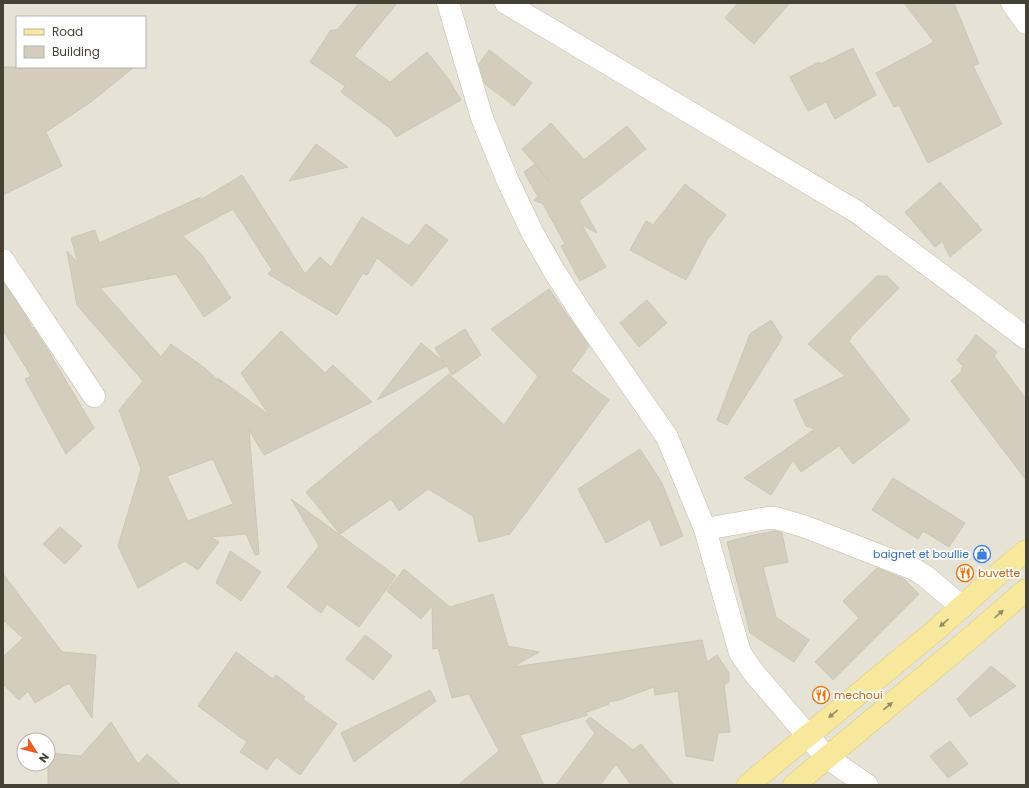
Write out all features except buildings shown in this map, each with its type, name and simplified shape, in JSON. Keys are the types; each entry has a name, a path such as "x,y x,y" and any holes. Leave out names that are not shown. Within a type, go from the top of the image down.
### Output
{"main road":[{"path":"748,785 936,630 1026,551"},
{"path":"794,785 1026,590"}],"street":[{"path":"448,3 482,118 507,179 532,232 554,271 586,320 667,437 705,529 740,653 754,673 826,757 867,785"},
{"path":"506,3 857,212 1026,338"},
{"path":"1012,3 1026,23"},
{"path":"3,260 94,396"},
{"path":"705,529 768,518 776,518 806,527 914,570 925,576 962,606"}],"shaded area":[{"path":"3,3 1026,3 1026,785 3,785"}],"place":[{"name":"baignet et boullie","path":"982,554"},
{"name":"buvette","path":"965,573"},
{"name":"mechoui","path":"821,695"}]}
